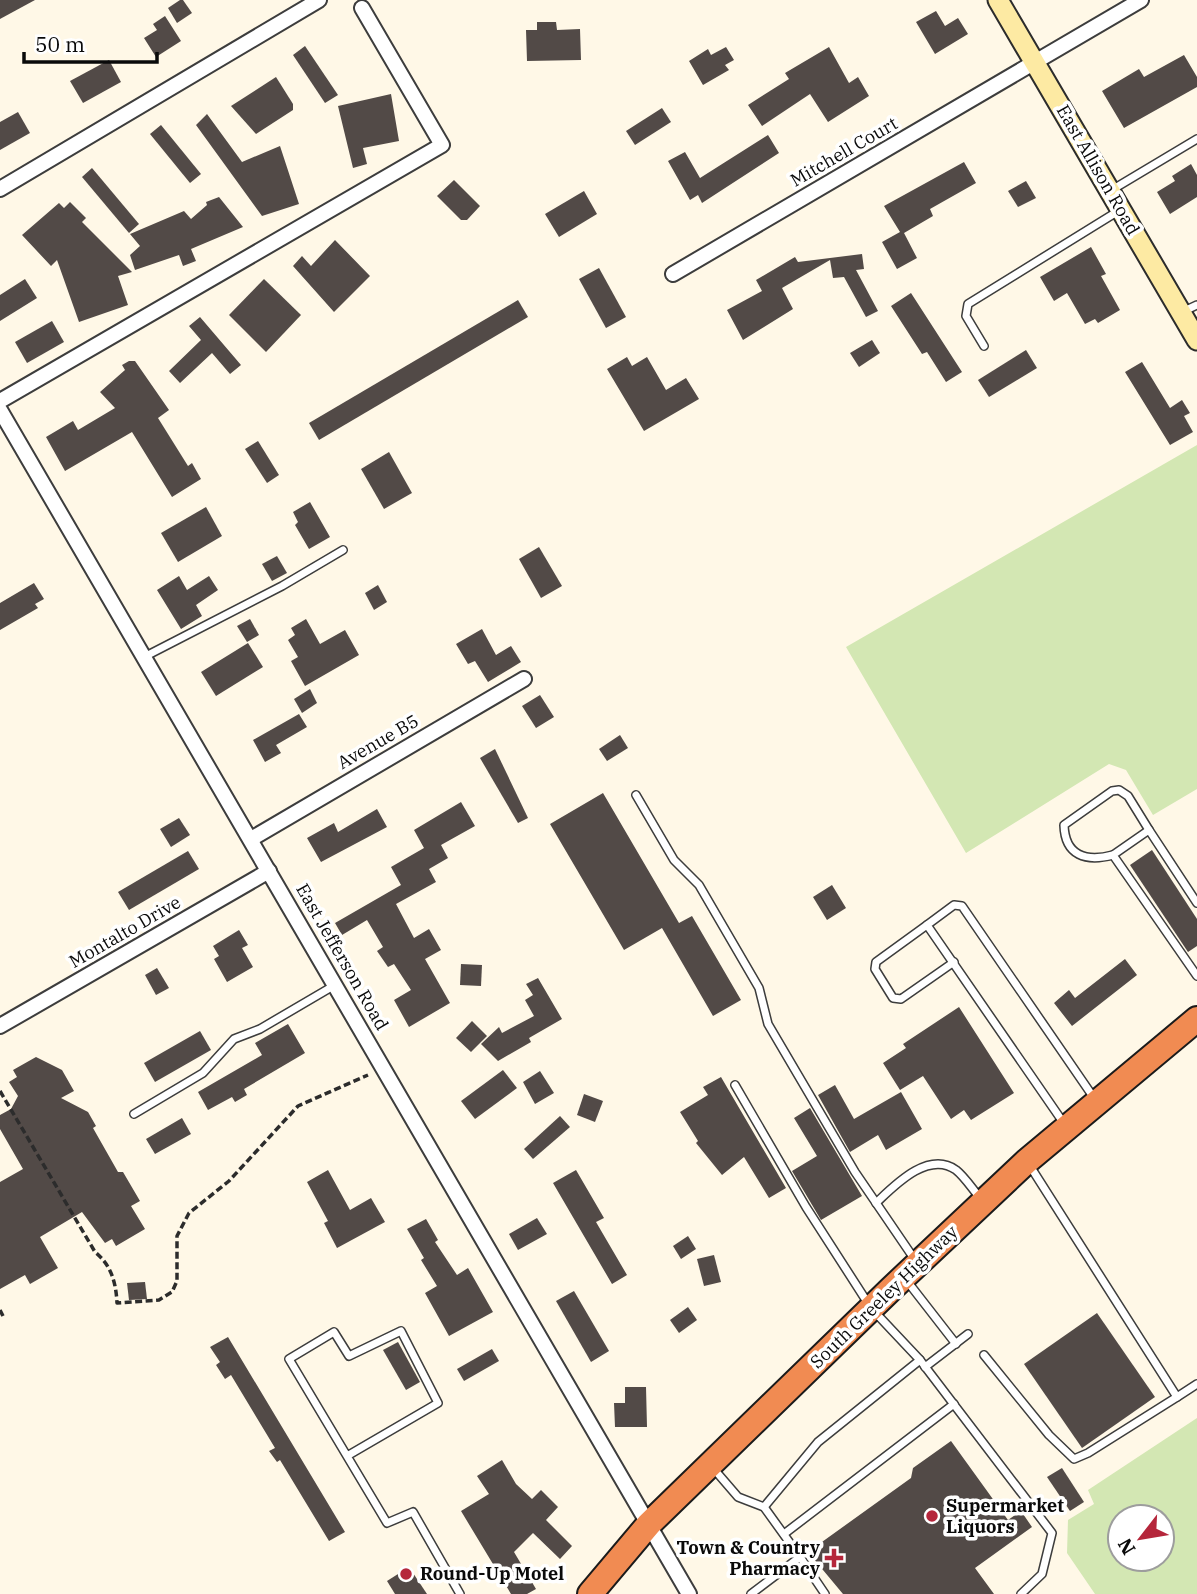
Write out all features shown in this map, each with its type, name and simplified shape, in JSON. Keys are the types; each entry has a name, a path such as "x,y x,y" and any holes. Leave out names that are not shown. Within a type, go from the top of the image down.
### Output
{"highway":[{"name":"South Greeley Highway","path":"590,1594 649,1524 911,1270 1027,1161 1197,1019"}],"street":[{"path":"0,189 319,0"},
{"name":"East Allison Road","path":"998,0 1120,209 1189,309 1197,341"},
{"name":"Mitchell Court","path":"673,274 1141,0"},
{"path":"0,401 442,145 362,8"},
{"name":"East Jefferson Road","path":"0,410 689,1594"},
{"name":"Avenue B5","path":"251,839 524,679"},
{"name":"Montalto Drive","path":"0,1026 269,871"}],"lane":[{"path":"1110,191 1197,139"},
{"path":"984,346 966,316 968,304 1120,209"},
{"path":"144,657 282,586 343,550"},
{"path":"1149,830 1113,855 1084,859 1068,844 1065,825 1112,791 1119,790 1128,796 1197,903"},
{"path":"636,795 674,860 699,885 759,988 768,1024 876,1203 911,1270 956,1344"},
{"path":"1113,855 1197,976"},
{"path":"954,962 901,999 894,998 875,969 876,962 954,905 962,906 1097,1103"},
{"path":"928,925 1067,1128"},
{"path":"134,1114 203,1073 234,1039 260,1028 336,985"},
{"path":"735,1085 806,1207 871,1308 920,1360 1052,1533 1042,1574 1021,1594"},
{"path":"1027,1161 1177,1396"},
{"path":"876,1203 915,1170 933,1166 955,1169 984,1202"},
{"path":"347,1456 438,1403 401,1331 349,1356 334,1332 289,1359 387,1523 413,1512 460,1594"},
{"path":"925,1367 968,1334"},
{"path":"984,1355 1049,1435 1074,1459 1088,1453 1197,1384"},
{"path":"764,1507 818,1442 920,1360"},
{"path":"783,1534 954,1404"},
{"path":"710,1465 738,1497 764,1507 825,1594"},
{"path":"751,1594 800,1557"}],"path":[{"path":"0,1091 94,1252 106,1260 115,1283 117,1303 159,1300 172,1292 177,1281 177,1236 189,1213 229,1181 298,1106 357,1078"},
{"path":"0,1310 3,1316"}],"green space":[{"path":"1197,445 1197,789 1153,815 1126,770 1109,764 966,853 846,647"},
{"path":"1197,1418 1197,1594 1095,1594 1067,1553 1068,1520 1094,1504 1088,1490"}],"building":[{"path":"0,0 35,0 0,19"},
{"path":"183,0 192,13 177,23 168,8"},
{"path":"936,11 945,26 958,18 968,34 935,54 916,22"},
{"path":"165,16 181,41 156,57 144,38 157,30 153,24"},
{"path":"537,22 556,22 557,30 580,29 581,60 527,61 526,30 537,30"},
{"path":"305,46 338,95 325,103 293,55"},
{"path":"726,47 734,60 725,65 729,70 703,85 689,61 708,49 711,55"},
{"path":"829,47 849,83 858,77 869,96 828,122 810,94 762,126 748,105 789,79 785,73"},
{"path":"1184,55 1197,77 1197,87 1124,128 1102,91 1139,69 1144,77"},
{"path":"109,60 121,82 83,103 70,81"},
{"path":"276,77 293,104 293,110 256,134 231,106"},
{"path":"391,94 399,141 363,148 367,164 353,168 338,106"},
{"path":"662,108 671,122 635,145 626,131"},
{"path":"18,112 30,133 0,150 0,122"},
{"path":"207,114 242,162 280,146 299,204 262,216 196,125"},
{"path":"161,125 201,174 190,183 150,134"},
{"path":"768,135 779,153 702,203 698,195 690,200 668,161 685,152 700,178"},
{"path":"964,162 976,183 930,209 933,216 904,233 917,258 897,269 882,242 900,232 884,206"},
{"path":"1191,164 1197,175 1197,197 1170,214 1157,192 1175,181 1172,176"},
{"path":"92,168 139,224 129,233 82,177"},
{"path":"454,180 480,206 467,220 461,220 437,196"},
{"path":"1026,181 1036,198 1018,207 1008,191"},
{"path":"584,191 597,214 559,237 545,214"},
{"path":"219,197 243,227 191,249 196,261 183,266 179,255 135,270 130,255 140,246 130,234 184,211 191,219 207,205 206,202"},
{"path":"70,202 86,218 82,222 132,272 118,276 128,305 79,322 57,260 51,266 22,235 59,203 64,208"},
{"path":"335,240 370,276 334,312 293,266 302,256 311,266"},
{"path":"1091,247 1106,274 1101,276 1120,310 1098,323 1095,319 1085,324 1067,293 1054,301 1040,277"},
{"path":"862,254 864,269 856,270 878,311 866,317 844,277 833,278 830,260 782,288 793,309 743,340 727,310 762,291 756,280 795,257 798,262"},
{"path":"599,268 626,317 606,328 579,279"},
{"path":"25,279 37,298 0,321 0,295"},
{"path":"264,279 301,315 266,352 229,315"},
{"path":"911,293 962,372 946,382 927,352 922,354 891,306"},
{"path":"518,300 528,317 319,440 309,423"},
{"path":"200,317 241,365 230,374 212,353 180,383 169,371 201,340 189,326"},
{"path":"52,321 64,342 27,363 15,342"},
{"path":"872,340 880,353 859,367 850,353"},
{"path":"1026,350 1037,368 989,397 978,380"},
{"path":"627,357 632,366 647,357 666,390 686,378 699,399 644,431 607,369"},
{"path":"135,361 169,410 158,418 188,466 192,463 201,479 172,497 132,432 65,471 46,437 73,421 78,430 115,408 100,392 125,370 122,365"},
{"path":"1142,362 1170,408 1182,400 1190,413 1184,416 1193,432 1170,445 1125,372"},
{"path":"258,441 279,475 267,483 245,449"},
{"path":"389,452 412,493 384,509 361,469"},
{"path":"310,502 330,537 309,549 295,525 298,522 293,512"},
{"path":"206,507 222,536 178,562 161,533"},
{"path":"539,547 562,586 541,598 519,559"},
{"path":"277,556 287,573 272,581 262,564"},
{"path":"179,576 187,590 209,576 218,590 196,605 202,616 181,629 157,590"},
{"path":"34,583 44,599 35,604 38,608 0,630 0,603"},
{"path":"378,585 387,602 374,610 365,593"},
{"path":"250,619 259,635 247,642 237,626"},
{"path":"306,619 320,644 345,630 359,655 305,686 291,661 298,657 288,640 295,635 291,628"},
{"path":"482,629 496,655 511,646 521,662 488,682 475,661 468,664 456,644"},
{"path":"248,643 263,667 216,696 201,672"},
{"path":"310,689 317,703 302,713 294,699"},
{"path":"540,695 554,717 536,728 522,706"},
{"path":"299,714 307,727 276,745 281,753 265,762 253,740"},
{"path":"620,735 628,748 607,761 599,749"},
{"path":"495,749 528,818 518,823 480,758"},
{"path":"603,793 679,923 692,916 741,1000 713,1016 662,928 624,950 550,824"},
{"path":"461,802 475,826 441,845 448,858 429,869 436,882 396,904 414,938 429,929 441,950 425,959 450,1003 409,1027 394,1000 411,990 394,964 388,967 377,951 383,947 367,920 342,935 335,923 401,885 391,867 424,848 414,830"},
{"path":"377,809 387,827 321,862 307,838 334,823 338,832"},
{"path":"179,818 190,835 171,847 160,829"},
{"path":"1152,850 1197,919 1197,946 1188,952 1130,865"},
{"path":"188,851 199,869 129,910 118,892"},
{"path":"832,885 846,908 827,920 813,897"},
{"path":"239,930 248,945 242,948 253,967 227,982 214,959 219,956 213,946"},
{"path":"1125,959 1137,975 1072,1026 1054,1003 1069,990 1075,998"},
{"path":"461,964 482,965 481,986 460,985"},
{"path":"157,968 169,988 156,995 145,975"},
{"path":"538,978 562,1019 529,1038 531,1042 498,1061 481,1044 499,1027 502,1033 534,1016 525,1000 533,995 526,984"},
{"path":"959,1007 1014,1093 971,1120 964,1110 951,1119 923,1076 900,1090 883,1063 906,1048 903,1044"},
{"path":"472,1021 487,1036 471,1052 456,1038"},
{"path":"288,1024 305,1053 244,1089 247,1095 235,1102 232,1097 208,1110 198,1092 262,1055 255,1043"},
{"path":"200,1031 211,1050 155,1082 144,1063"},
{"path":"36,1057 62,1070 74,1091 61,1098 88,1112 96,1126 93,1128 118,1172 123,1172 140,1201 131,1206 145,1229 116,1246 112,1239 105,1243 82,1212 40,1237 58,1268 30,1284 25,1275 0,1289 0,1182 23,1169 0,1129 0,1115 11,1109 18,1096 9,1082 17,1077 13,1070"},
{"path":"503,1070 517,1088 475,1119 461,1101"},
{"path":"540,1071 554,1093 535,1104 523,1082"},
{"path":"721,1077 786,1188 769,1198 744,1157 722,1175 696,1143 698,1141 680,1112 708,1095 703,1087"},
{"path":"835,1085 854,1119 901,1092 922,1129 886,1150 878,1135 850,1152 818,1095"},
{"path":"584,1094 603,1101 595,1122 577,1115"},
{"path":"810,1108 862,1196 821,1220 792,1171 817,1156 794,1118"},
{"path":"560,1116 570,1127 533,1159 524,1149"},
{"path":"182,1118 191,1134 155,1154 146,1139"},
{"path":"328,1170 350,1210 371,1198 385,1222 337,1248 324,1223 328,1221 307,1182"},
{"path":"576,1170 604,1218 596,1222 627,1275 612,1284 553,1183"},
{"path":"537,1218 547,1234 518,1250 509,1234"},
{"path":"426,1219 438,1240 435,1242 457,1275 468,1268 493,1312 449,1336 425,1293 437,1286 407,1229"},
{"path":"688,1236 696,1249 681,1259 673,1246"},
{"path":"714,1255 721,1282 704,1286 697,1259"},
{"path":"145,1282 147,1299 129,1300 127,1283"},
{"path":"574,1291 609,1351 591,1362 556,1301"},
{"path":"688,1307 697,1320 679,1333 670,1320"},
{"path":"1097,1313 1155,1397 1082,1448 1024,1364"},
{"path":"228,1337 345,1532 329,1541 280,1460 277,1462 269,1451 275,1448 231,1375 225,1379 216,1365 220,1362 210,1347"},
{"path":"398,1342 420,1382 406,1390 383,1350"},
{"path":"492,1349 499,1361 464,1381 457,1369"},
{"path":"625,1387 646,1387 647,1427 615,1427 614,1403 625,1403"},
{"name":"Supermarket Liquors","path":"951,1441 1008,1520 1021,1511 1032,1527 975,1568 994,1594 843,1594 808,1552 911,1478 913,1468"},
{"path":"502,1460 516,1484 532,1499 541,1490 558,1507 546,1520 572,1546 560,1559 533,1533 514,1552 536,1589 527,1594 511,1594 461,1511 489,1494 477,1476"},
{"path":"1062,1468 1084,1502 1070,1511 1047,1477"},
{"name":"Round-Up Motel","path":"409,1567 427,1594 395,1594 387,1581"}],"place":[{"name":"Supermarket Liquors","path":"932,1516"},
{"name":"Town & Country Pharmacy","path":"834,1558"},
{"name":"Round-Up Motel","path":"406,1574"}]}
